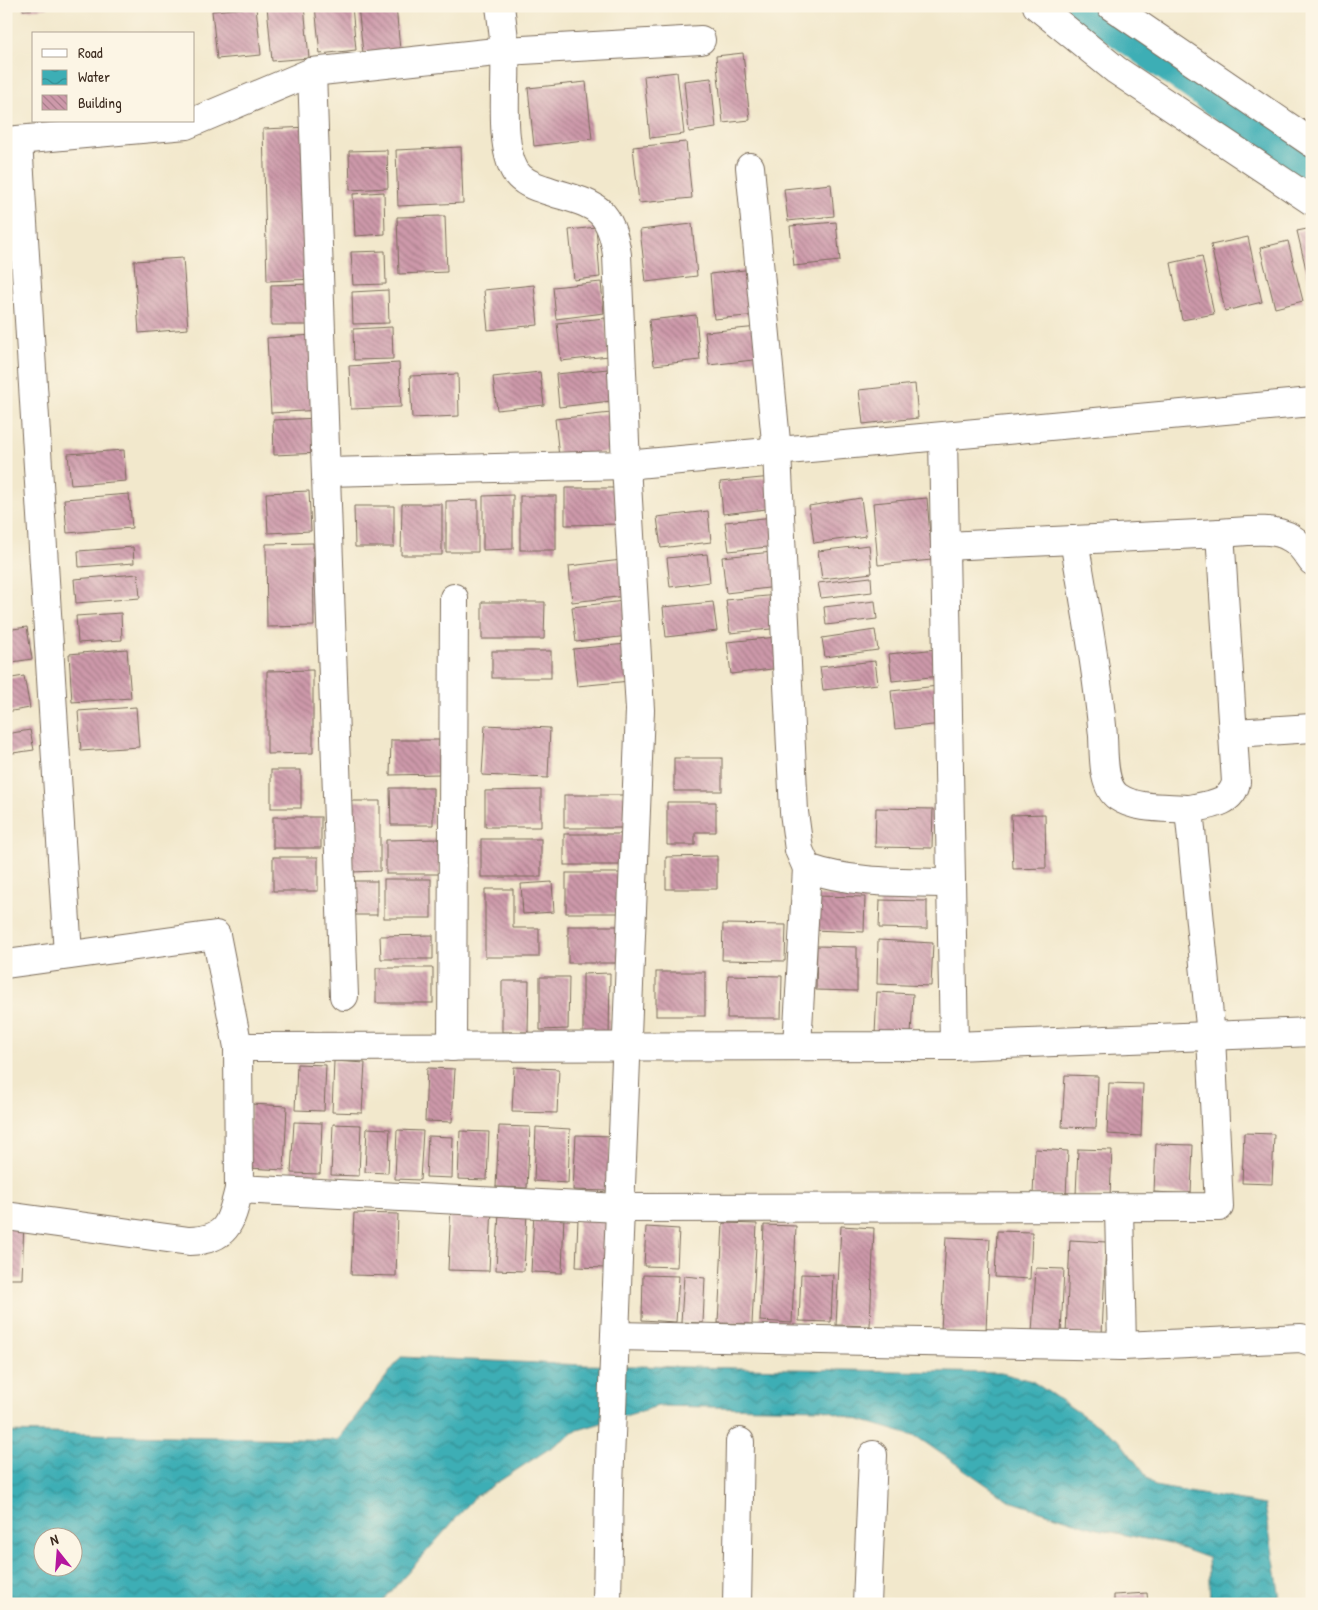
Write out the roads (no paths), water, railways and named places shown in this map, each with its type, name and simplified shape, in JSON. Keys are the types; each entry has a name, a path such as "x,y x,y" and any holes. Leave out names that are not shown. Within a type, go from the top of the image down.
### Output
{"street":[{"path":"500,6 505,51 506,140 509,160 517,174 532,186 588,204 604,214 614,231 617,255 626,465 640,710 615,1336 607,1604"},
{"path":"1038,6 1116,70 1312,201"},
{"path":"1111,6 1312,144"},
{"path":"195,121 312,72 505,51 701,40"},
{"path":"312,72 344,996"},
{"path":"68,955 12,141 186,125 193,122"},
{"path":"750,167 777,452 794,812 799,850 807,868 797,1046"},
{"path":"326,472 626,465 1312,402"},
{"path":"943,437 954,1046"},
{"path":"946,546 1270,532 1290,536 1312,561"},
{"path":"1074,540 1099,692 1106,771 1110,786 1117,797 1133,804 1189,809 1219,802 1230,795 1235,788 1234,733 1220,533"},
{"path":"452,1047 454,598"},
{"path":"1234,733 1312,728"},
{"path":"239,1189 620,1208 1219,1207 1211,1036 1189,809"},
{"path":"807,868 826,875 867,881 951,883"},
{"path":"6,964 216,935 238,1048 239,1189 231,1221 215,1236 202,1240 189,1241 6,1216"},
{"path":"238,1048 954,1046 1312,1032"},
{"path":"1119,1208 1122,1346"},
{"path":"615,1336 1122,1346 1301,1338 1312,1342"},
{"path":"737,1604 740,1442"},
{"path":"867,1604 873,1455"}],"water":[{"path":"401,1357 584,1365 1001,1373 1032,1381 1118,1439 1154,1486 1265,1505 1281,1604 1210,1604 1208,1558 1169,1544 1093,1528 1010,1501 917,1437 823,1409 658,1406 578,1430 475,1497 380,1604 6,1604 6,1432 338,1440"}],"waterway":[{"path":"1082,6 1312,171"}]}
